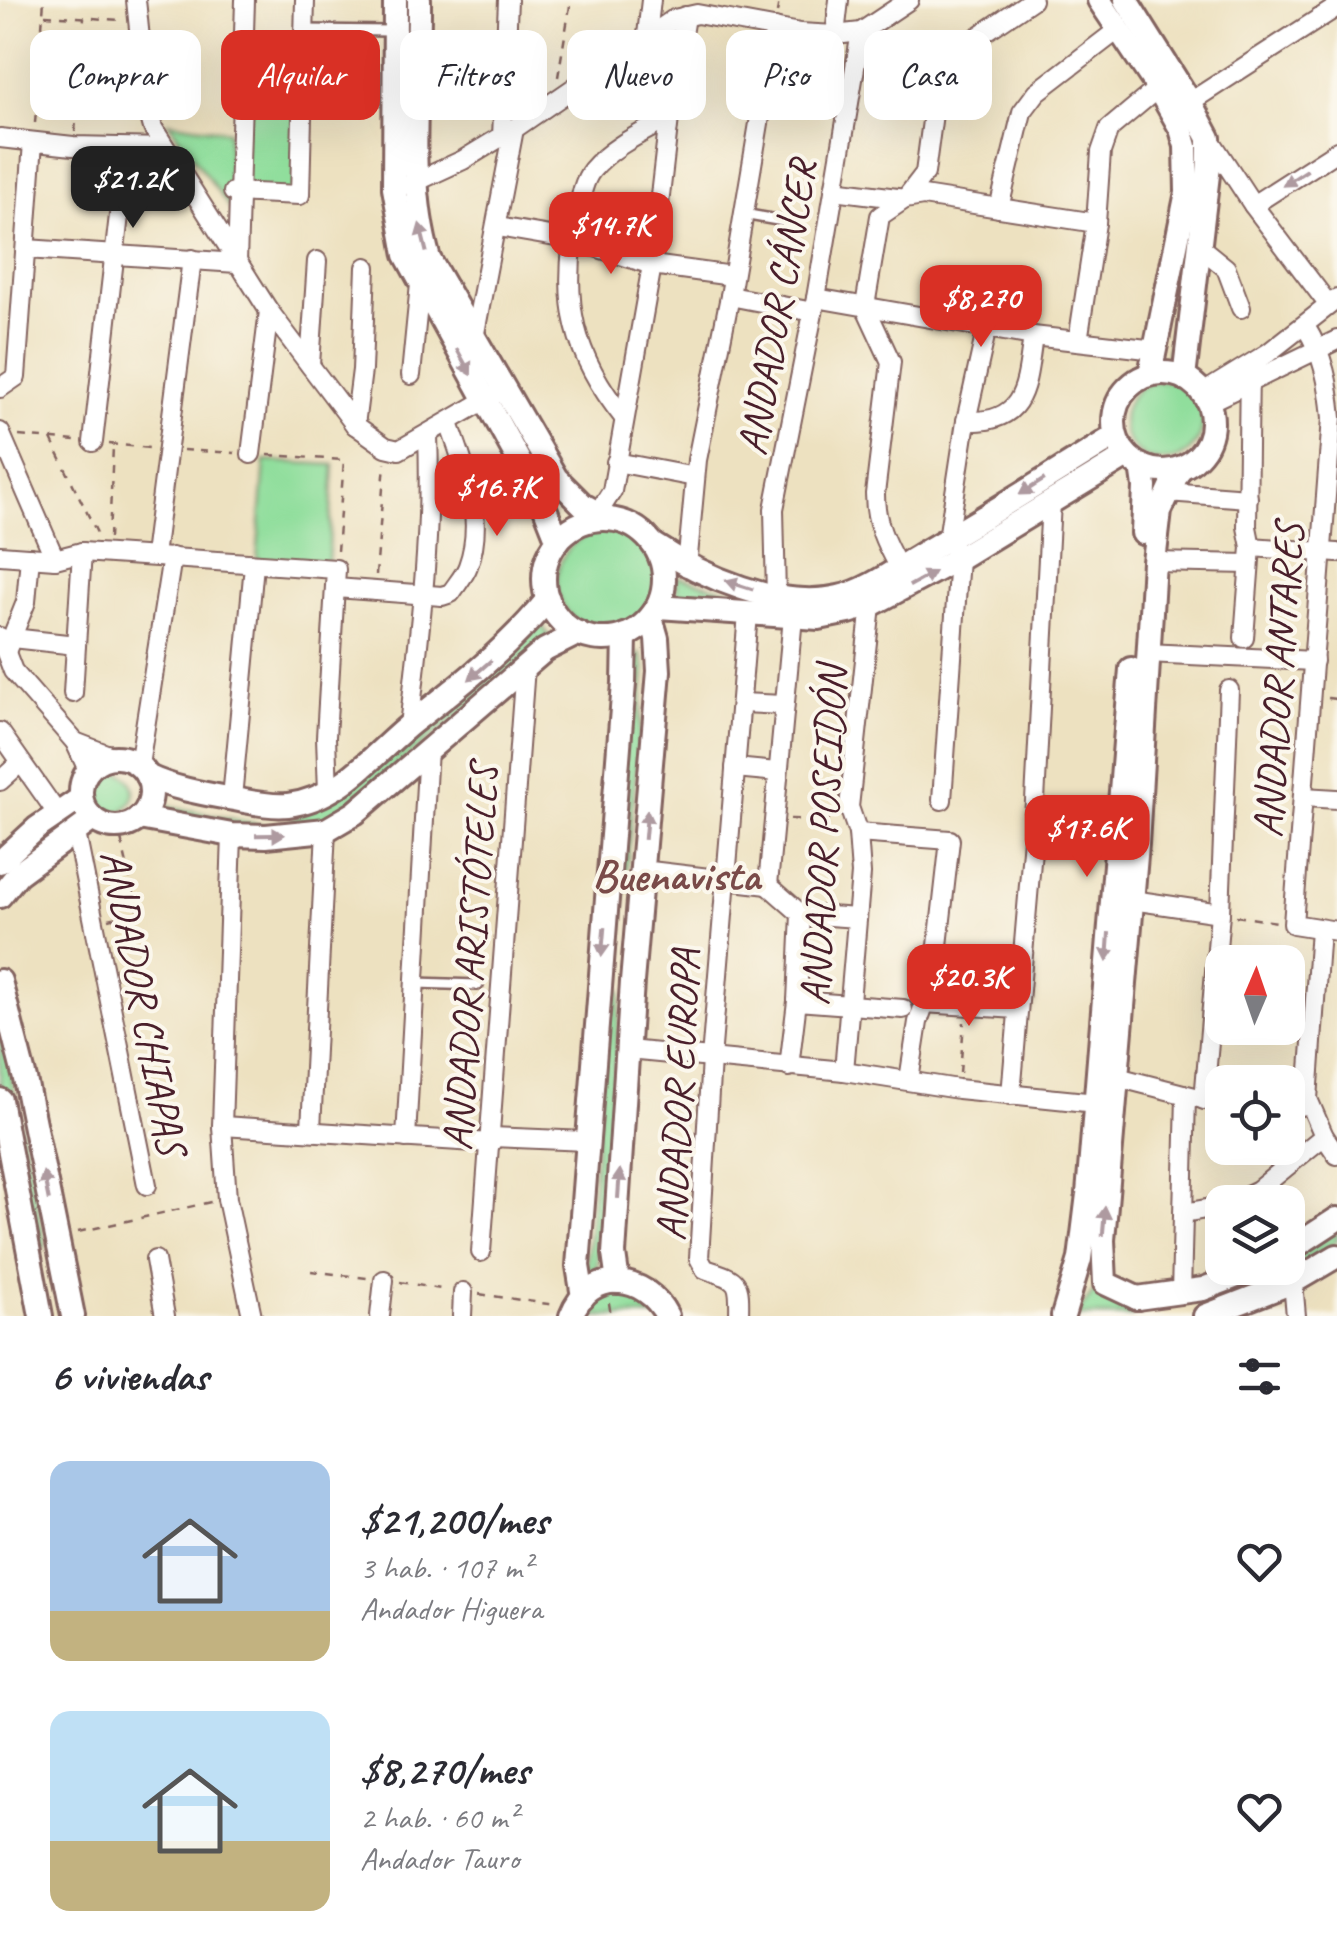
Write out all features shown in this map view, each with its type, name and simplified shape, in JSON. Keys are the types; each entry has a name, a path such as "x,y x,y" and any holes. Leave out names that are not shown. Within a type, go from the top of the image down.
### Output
{"street":[{"path":"237,262 245,0"},
{"path":"304,30 305,0"},
{"path":"395,0 406,255 420,284 494,394 556,478 583,506 625,523 687,567 776,597 813,600 841,597 899,568 953,549 1051,502 1128,453"},
{"path":"419,0 405,186 429,259 474,338 558,541"},
{"path":"474,338 498,227 508,133 508,0"},
{"path":"648,30 651,0"},
{"path":"836,30 839,0"},
{"path":"844,35 861,32 908,0"},
{"path":"899,568 875,516 874,494 892,362 865,306 880,216 905,199 925,174 938,69 951,55 1032,0"},
{"path":"1099,0 1181,129 1188,170 1150,374"},
{"path":"1127,0 1254,206 1333,301 1251,373 1247,528 1250,555 1244,638"},
{"path":"135,7 153,128 269,311 355,425 386,447 400,450 494,394"},
{"path":"1190,102 1337,8"},
{"path":"658,30 685,16 725,18 790,30"},
{"path":"683,30 685,16"},
{"path":"687,567 695,478 775,28"},
{"path":"999,208 1022,112 1037,92 1118,29"},
{"name":"ANDADOR CÁNCER","path":"776,597 774,508 861,32"},
{"path":"1078,340 1096,224 1101,152 1109,130 1158,88"},
{"path":"405,186 508,133 567,92"},
{"path":"237,192 300,195 302,120"},
{"path":"624,418 587,365 572,321 569,298 573,240 591,171 619,145 665,120"},
{"path":"669,120 652,265 612,491 603,516 572,528 558,541 545,569 548,600 566,625 579,634 610,639 625,635 654,612 819,618 871,605 953,549 1128,453"},
{"path":"0,138 74,146 166,148"},
{"path":"1184,378 1209,138"},
{"path":"0,388 16,377 34,142"},
{"path":"1254,206 1337,151"},
{"path":"93,442 122,189"},
{"path":"834,190 905,199 923,196 1096,224"},
{"path":"498,227 573,240 652,265 814,305 865,306 1033,336 1156,350"},
{"path":"1200,247 1226,268 1241,308"},
{"path":"26,249 237,262"},
{"path":"128,822 150,798 143,771 192,259"},
{"path":"310,365 317,261"},
{"path":"355,425 362,370 366,267"},
{"path":"411,375 420,284"},
{"path":"251,454 269,311"},
{"name":"ANDADOR ANTARES","path":"1292,924 1314,661 1330,553 1330,386 1320,350 1306,326"},
{"path":"942,800 953,549 966,421 987,327"},
{"path":"966,421 989,422 1018,404 1033,336"},
{"path":"1206,398 1251,373 1320,350 1337,340"},
{"path":"1105,1283 1103,1240 1132,900 1127,843 1145,506 1113,420 1124,391 1150,374 1168,373 1184,378 1206,398 1212,422 1208,441 1197,458 1168,471 1128,453"},
{"path":"0,555 55,559 82,552 163,557 254,565 336,579 374,591 451,594 468,566 476,517 468,477 448,424"},
{"path":"0,432 55,559"},
{"path":"409,726 424,594 430,496 428,436"},
{"path":"616,462 695,478"},
{"path":"1067,1305 1080,1259 1160,511 1180,468"},
{"path":"1168,492 1248,498"},
{"path":"1011,1095 1033,838 1051,502"},
{"path":"618,1282 614,1254 632,982 659,671 654,612 664,586 662,564 653,544"},
{"path":"73,693 82,552"},
{"path":"1154,562 1330,553"},
{"path":"30,557 26,602 6,642 7,676 75,742 88,770"},
{"path":"232,798 254,565"},
{"path":"328,792 326,737 336,579"},
{"path":"75,742 191,791 288,805 328,792 372,760 507,646 548,600"},
{"name":"ANDADOR POSEIDÓN","path":"844,1071 861,874 850,807 871,605"},
{"name":"ANDADOR EUROPA","path":"738,1316 740,1286 734,1278 704,1268 699,1258 711,1059 748,614"},
{"path":"768,885 793,617"},
{"path":"0,896 18,874 85,826 128,822 232,836 326,830 355,813 545,650 579,634"},
{"path":"577,1306 625,635"},
{"path":"6,642 76,644"},
{"path":"1147,653 1314,661"},
{"name":"ANDADOR ARISTÓTELES","path":"481,1252 525,667"},
{"path":"1230,690 1220,914 1204,1100 1184,1213 1192,1292 1203,1316 1286,1285"},
{"path":"740,702 784,705"},
{"path":"0,732 57,813"},
{"path":"406,1138 428,749"},
{"path":"85,826 82,783 88,770 100,760 114,756"},
{"path":"0,781 20,764"},
{"path":"735,768 777,772"},
{"path":"1304,797 1337,800"},
{"path":"0,862 57,813 81,798"},
{"name":"ANDADOR CHIAPAS","path":"85,826 92,923 147,1184"},
{"path":"856,826 949,839 930,987 909,1080"},
{"path":"311,1130 326,830"},
{"path":"232,836 222,1126 227,1199 252,1316"},
{"path":"1033,838 1127,843"},
{"path":"642,870 768,885 801,914 857,918"},
{"path":"1132,900 1220,914"},
{"path":"789,1066 801,914"},
{"path":"1292,924 1328,930 1308,1082 1309,1104 1337,1155"},
{"path":"600,980 632,982"},
{"path":"0,981 73,1316"},
{"path":"930,987 965,1005 1017,1009"},
{"path":"797,1001 903,1009"},
{"path":"628,1050 844,1071 958,1089 1096,1103"},
{"path":"1117,1077 1204,1100"},
{"path":"0,1100 41,1316"},
{"path":"1305,1105 1309,1104"},
{"path":"222,1126 406,1138 586,1142"},
{"path":"1264,1185 1324,1136"},
{"path":"1184,1213 1205,1209"},
{"path":"1305,1241 1337,1219"},
{"path":"30,1257 58,1244"},
{"path":"1305,1275 1337,1256"},
{"path":"155,1260 165,1316"},
{"path":"380,1316 384,1280"},
{"path":"577,1306 598,1286 618,1282 648,1290 667,1316"},
{"path":"1067,1305 1085,1285 1105,1283 1136,1307 1211,1285"},
{"path":"1294,1285 1296,1316"},
{"path":"462,1316 463,1292"}],"lane":[{"path":"380,32 394,32"},
{"path":"743,214 789,222"},
{"path":"416,983 478,985"}],"path":[{"path":"34,142 44,0"},
{"path":"554,101 571,0"},
{"path":"44,15 84,18 135,7"},
{"path":"74,146 84,18"},
{"path":"51,439 108,554"},
{"path":"108,554 113,444"},
{"path":"374,591 386,447"},
{"path":"336,579 344,460"},
{"path":"774,819 856,826"},
{"path":"92,923 138,912 128,822"},
{"path":"1220,914 1292,924"},
{"path":"958,1089 965,1005"},
{"path":"58,1244 227,1199"}],"green space":[{"path":"1133,16 1202,144 1180,361 1166,361 1195,153"},
{"path":"241,120 301,120 300,195 240,193"},
{"path":"168,122 228,131 231,210"},
{"path":"1163,381 1178,384 1191,393 1200,406 1200,436 1191,449 1178,458 1163,461 1148,458 1135,449 1126,436 1123,421 1126,406 1135,393 1148,384"},
{"path":"265,461 334,465 328,563 257,560"},
{"path":"607,531 626,534 643,545 654,562 654,600 643,617 626,628 607,631 588,628 571,617 560,600 557,581 560,562 571,545 588,534"},
{"path":"677,576 774,603 864,605 677,604"},
{"path":"537,617 552,641 323,824 290,833 147,816 153,803 277,828 345,790"},
{"path":"640,653 645,670 619,958 615,961 611,960 630,662"},
{"path":"113,771 128,777 134,792 128,807 113,813 98,807 92,792 98,777"},
{"path":"609,988 621,991 597,1267 586,1272"},
{"path":"0,1021 46,1247 37,1247 0,1080"},
{"path":"1337,1232 1337,1241 1305,1261 1305,1250"},
{"path":"1240,1285 1267,1285 1229,1302 1221,1294"},
{"path":"1112,1289 1134,1308 1131,1316 1075,1316 1095,1290"},
{"path":"620,1291 633,1292 659,1316 586,1316 595,1301"}],"district":[{"name":"Buenavista","path":"676,874"}]}
